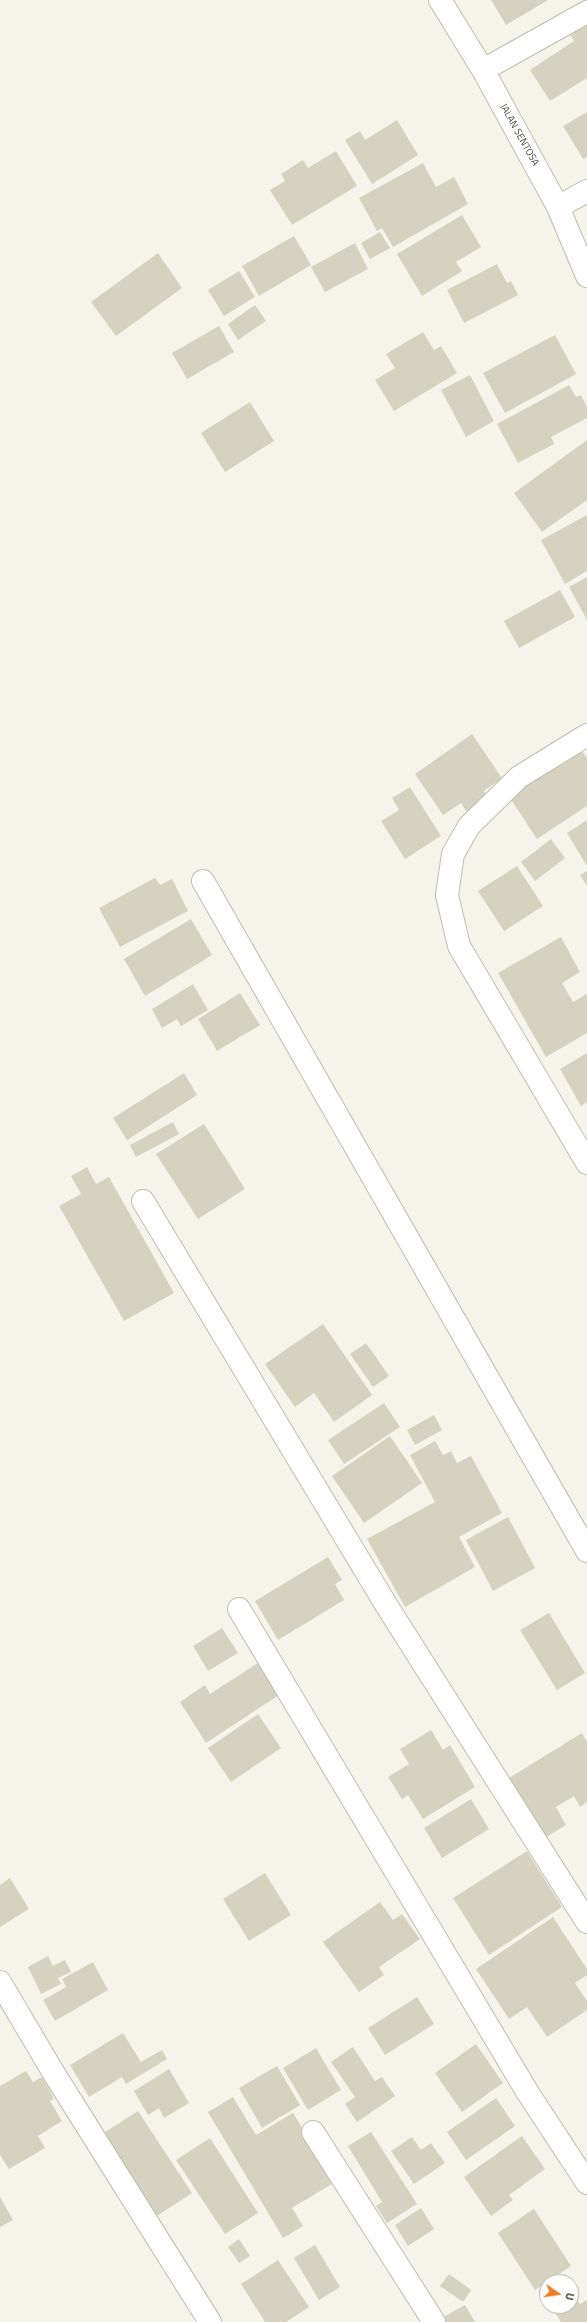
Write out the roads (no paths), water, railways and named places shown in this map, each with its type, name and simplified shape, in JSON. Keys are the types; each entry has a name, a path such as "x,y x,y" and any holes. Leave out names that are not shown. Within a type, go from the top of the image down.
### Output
{"street":[{"name":"JALAN SENTOSA","path":"440,0 483,70 558,207 587,276"},
{"path":"483,70 587,12"},
{"path":"558,207 587,191"},
{"path":"587,735 519,777 469,826 453,854 447,895 459,946 587,1163"},
{"path":"204,881 587,1551"},
{"path":"143,1201 385,1603 587,1922"},
{"path":"239,1609 528,2093 587,2183"},
{"path":"0,1982 53,2072 210,2322"},
{"path":"313,2132 434,2322"}]}
